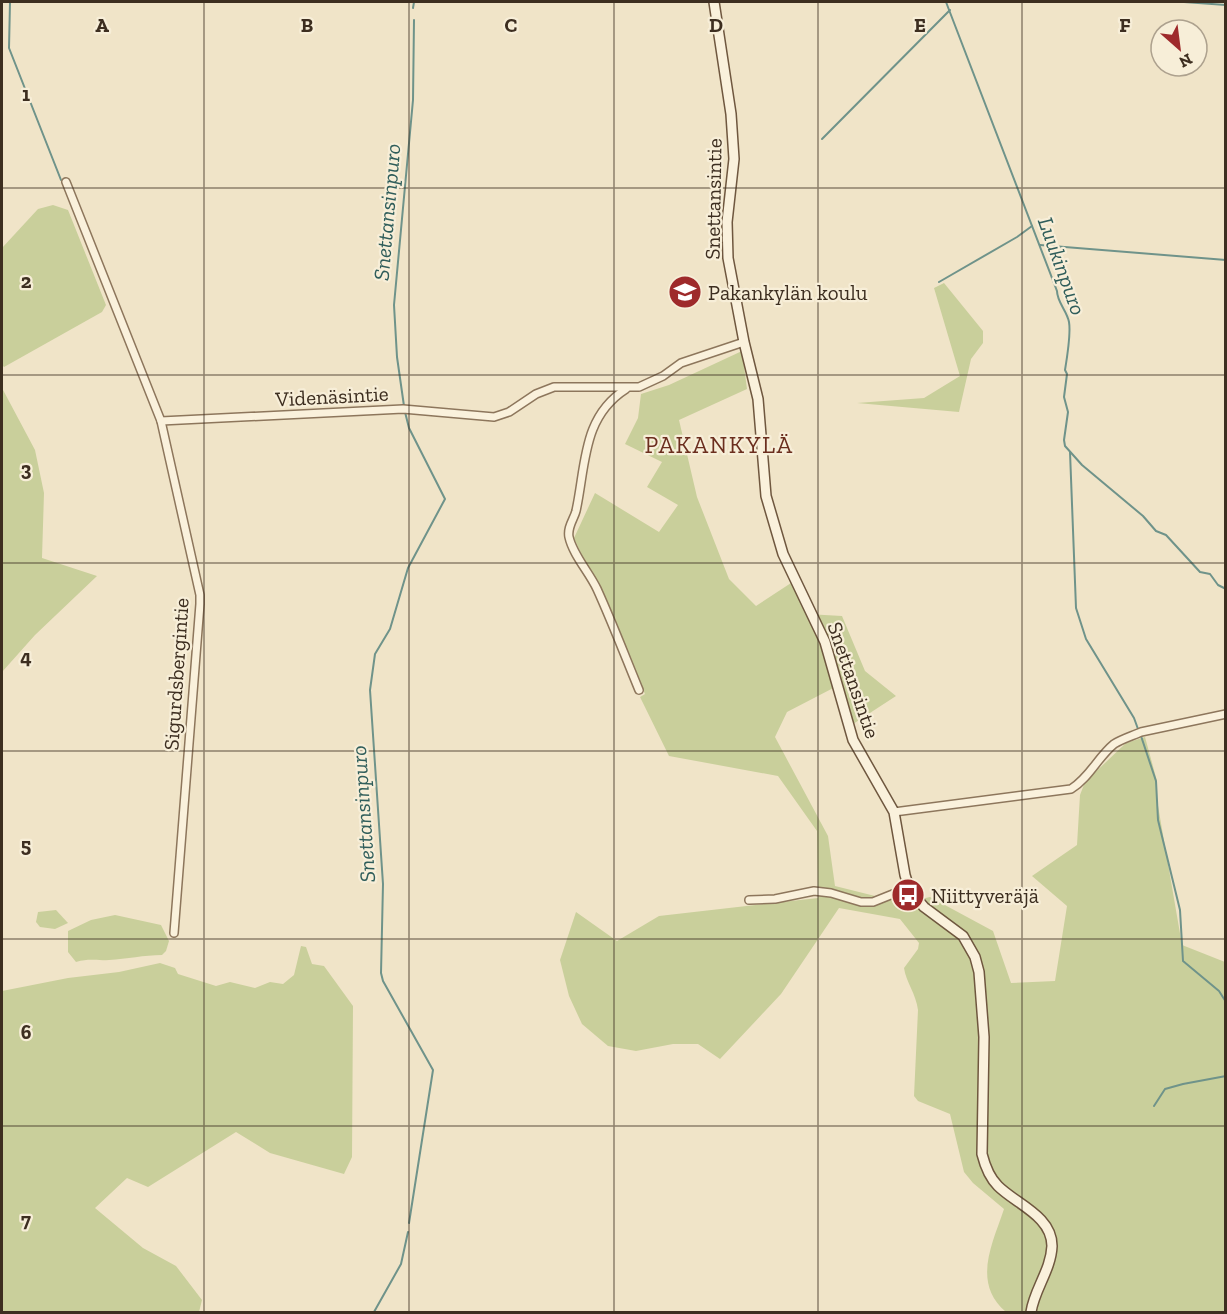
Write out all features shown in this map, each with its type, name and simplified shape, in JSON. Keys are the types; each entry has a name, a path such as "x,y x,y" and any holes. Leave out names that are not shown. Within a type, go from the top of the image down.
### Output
{"street":[{"name":"Snettansintie","path":"714,2 731,114 734,159 728,222 728,258 744,342 758,399 765,496 783,554 825,642 853,740 894,812 908,888"},
{"path":"66,182 162,421"},
{"name":"Videnäsintie","path":"162,421 404,409 494,417 509,412 536,394 554,387 639,387 663,376 681,363 744,342"},
{"path":"628,388 612,398 592,430 587,444 576,514 568,534 596,587 639,690"},
{"name":"Sigurdsbergintie","path":"162,421 200,595 174,933"},
{"path":"894,812 1071,789 1083,780 1112,746 1127,737 1226,714"},
{"path":"748,900 775,899 814,891 831,893 861,902 873,902 908,888 924,907 963,936 980,972 984,1037 982,1154 984,1165 999,1187 1040,1218 1051,1240 1051,1252 1032,1301 1031,1312"}],"green space":[{"path":"53,205 68,210 106,305 102,312 4,367 2,365 2,248 38,209"},
{"path":"944,283 983,331 983,343 971,359 959,412 857,403 924,398 960,376 934,288"},
{"path":"742,351 747,389 679,420 697,497 729,579 756,606 791,583 807,614 842,616 865,671 896,696 853,724 841,684 787,712 775,737 828,836 835,886 903,903 930,897 993,931 1011,983 1055,981 1067,906 1032,876 1077,845 1080,795 1085,782 1126,743 1145,737 1157,781 1157,800 1182,945 1225,962 1225,1312 1006,1312 996,1301 987,1276 988,1263 1004,1209 973,1183 964,1172 950,1114 918,1101 914,1096 918,1010 904,968 918,949 919,943 900,919 839,908 781,994 720,1059 698,1044 673,1044 636,1051 608,1046 582,1024 569,996 560,960 576,912 617,941 659,916 818,898 817,831 778,776 669,756 640,697 645,694 574,538 595,493 659,532 678,505 647,487 662,462 625,444 638,418 641,394 669,385"},
{"path":"2,388 35,450 44,493 42,558 97,576 35,635 2,672"},
{"path":"56,910 68,923 55,929 40,927 36,922 38,912"},
{"path":"115,915 161,925 169,941 166,951 162,955 76,962 68,952 68,931 91,920"},
{"path":"301,946 306,947 312,964 324,966 353,1006 352,1157 344,1174 270,1153 236,1132 148,1187 127,1178 95,1208 143,1248 176,1266 202,1300 199,1312 2,1312 2,991 160,963 175,968 178,974 216,986 230,982 255,988 270,982 283,984 294,975"}],"waterway":[{"path":"10,2 9,48 61,180"},
{"name":"Snettansinpuro","path":"413,8 414,2"},
{"name":"Luukinpuro","path":"946,2 1069,322 1064,397 1068,412 1065,446 1082,465 1143,516 1156,531 1166,535 1200,572 1210,574 1218,585 1226,589"},
{"path":"1184,2 1226,5"},
{"path":"822,139 950,10"},
{"name":"Snettansinpuro","path":"404,406 397,357 394,305 413,100 414,20"},
{"path":"939,282 1032,226"},
{"path":"1040,245 1226,260"},
{"name":"Snettansinpuro","path":"405,412 409,428 445,499 408,568 390,629 375,654 370,690 383,884 381,973 383,981 433,1070 409,1223"},
{"path":"1070,452 1076,608 1086,639 1134,718 1138,729"},
{"path":"1141,736 1156,781 1158,820 1180,910 1183,961 1219,991 1226,1002"},
{"path":"1154,1106 1165,1089 1226,1076"},
{"name":"Snettansinpuro","path":"374,1312 401,1264 408,1232"}],"place":[{"name":"Pakankylän koulu","path":"685,292"},
{"name":"Niittyveräjä","path":"908,895"}],"district":[{"name":"PAKANKYLÄ","path":"719,444"}]}
